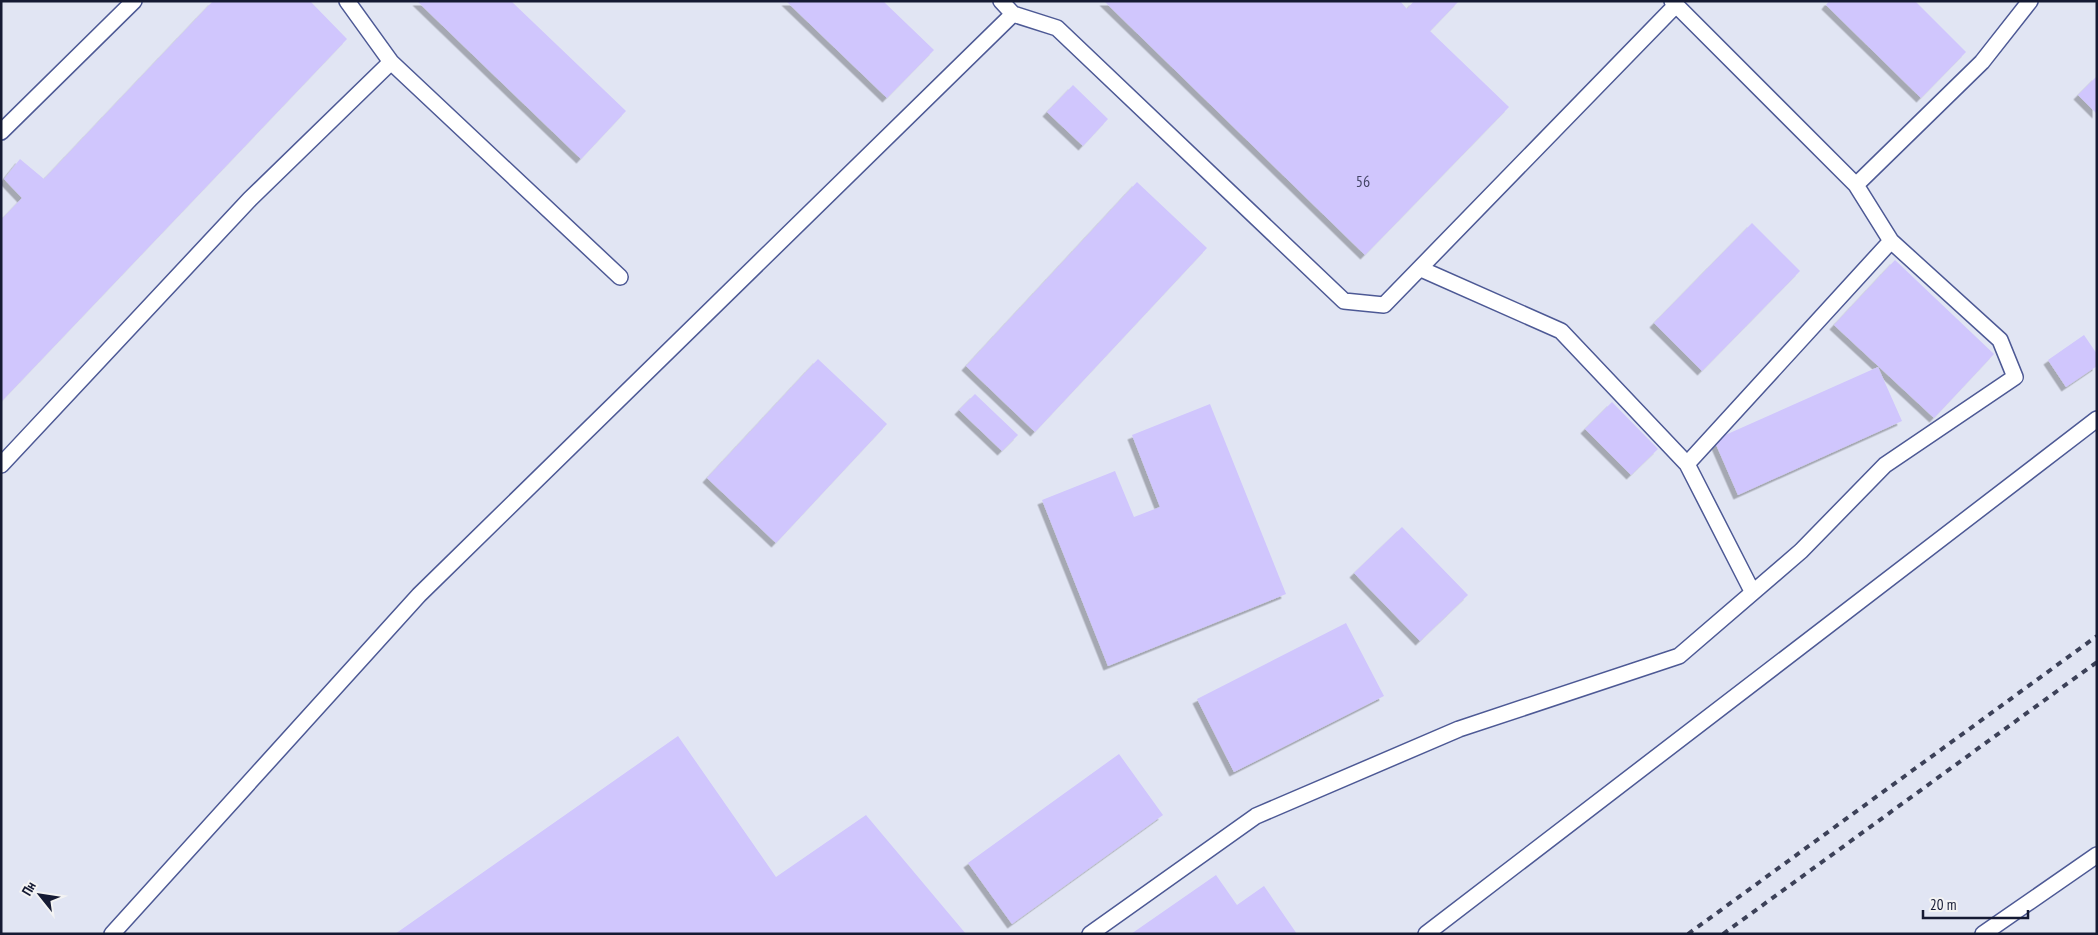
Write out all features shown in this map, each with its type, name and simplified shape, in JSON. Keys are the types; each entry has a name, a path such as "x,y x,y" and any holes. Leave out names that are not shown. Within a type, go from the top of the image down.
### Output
{"lane":[{"path":"1,132 134,1"},
{"path":"346,1 391,62 620,277"},
{"path":"1002,1 1013,14 1057,28 1344,301 1384,305 1421,269 1674,3 1856,185 1891,241 2000,340 2015,377 1885,465 1801,551 1752,591 1679,656 1459,729 1256,816 1090,934"},
{"path":"1856,185 1982,62 2030,1"},
{"path":"112,934 419,595 1013,14"},
{"path":"1,465 250,199 391,62"},
{"path":"1687,464 1891,241"},
{"path":"1421,269 1561,331 1687,464 1752,591"},
{"path":"1426,934 2097,418"},
{"path":"1983,934 2097,856"}],"building":[{"path":"213,1 310,1 347,39 1,402 1,220 22,198 4,179 20,159 44,179"},
{"path":"417,1 511,1 626,111 581,159"},
{"path":"786,1 883,1 934,50 887,98"},
{"path":"1104,1 1400,1 1407,9 1414,1 1459,1 1430,31 1509,107 1365,255"},
{"path":"1829,1 1915,1 1966,52 1921,98 1826,5"},
{"path":"2097,76 2097,114 2078,95"},
{"path":"1073,85 1108,119 1083,146 1047,112"},
{"path":"1137,182 1207,248 1035,432 966,366"},
{"path":"1752,223 1800,271 1702,371 1654,323"},
{"path":"1895,260 1994,354 1934,418 1834,325"},
{"path":"2084,335 2097,354 2097,366 2066,387 2048,360"},
{"path":"818,359 887,424 776,543 707,478"},
{"path":"1878,367 1902,421 1738,495 1714,440"},
{"path":"975,394 1018,435 1002,451 959,410"},
{"path":"1612,402 1658,449 1631,475 1585,429"},
{"path":"1210,404 1286,594 1108,666 1042,500 1115,471 1134,517 1160,507 1132,435"},
{"path":"1402,527 1468,595 1420,641 1354,573"},
{"path":"1346,623 1384,696 1234,772 1197,699"},
{"path":"678,736 776,877 866,815 966,934 395,934"},
{"path":"1119,754 1163,815 1012,924 968,863"},
{"path":"1216,875 1237,905 1264,886 1297,934 1131,934"}],"railway":[{"path":"1688,934 2097,636"},
{"path":"1723,934 2097,662"}]}
